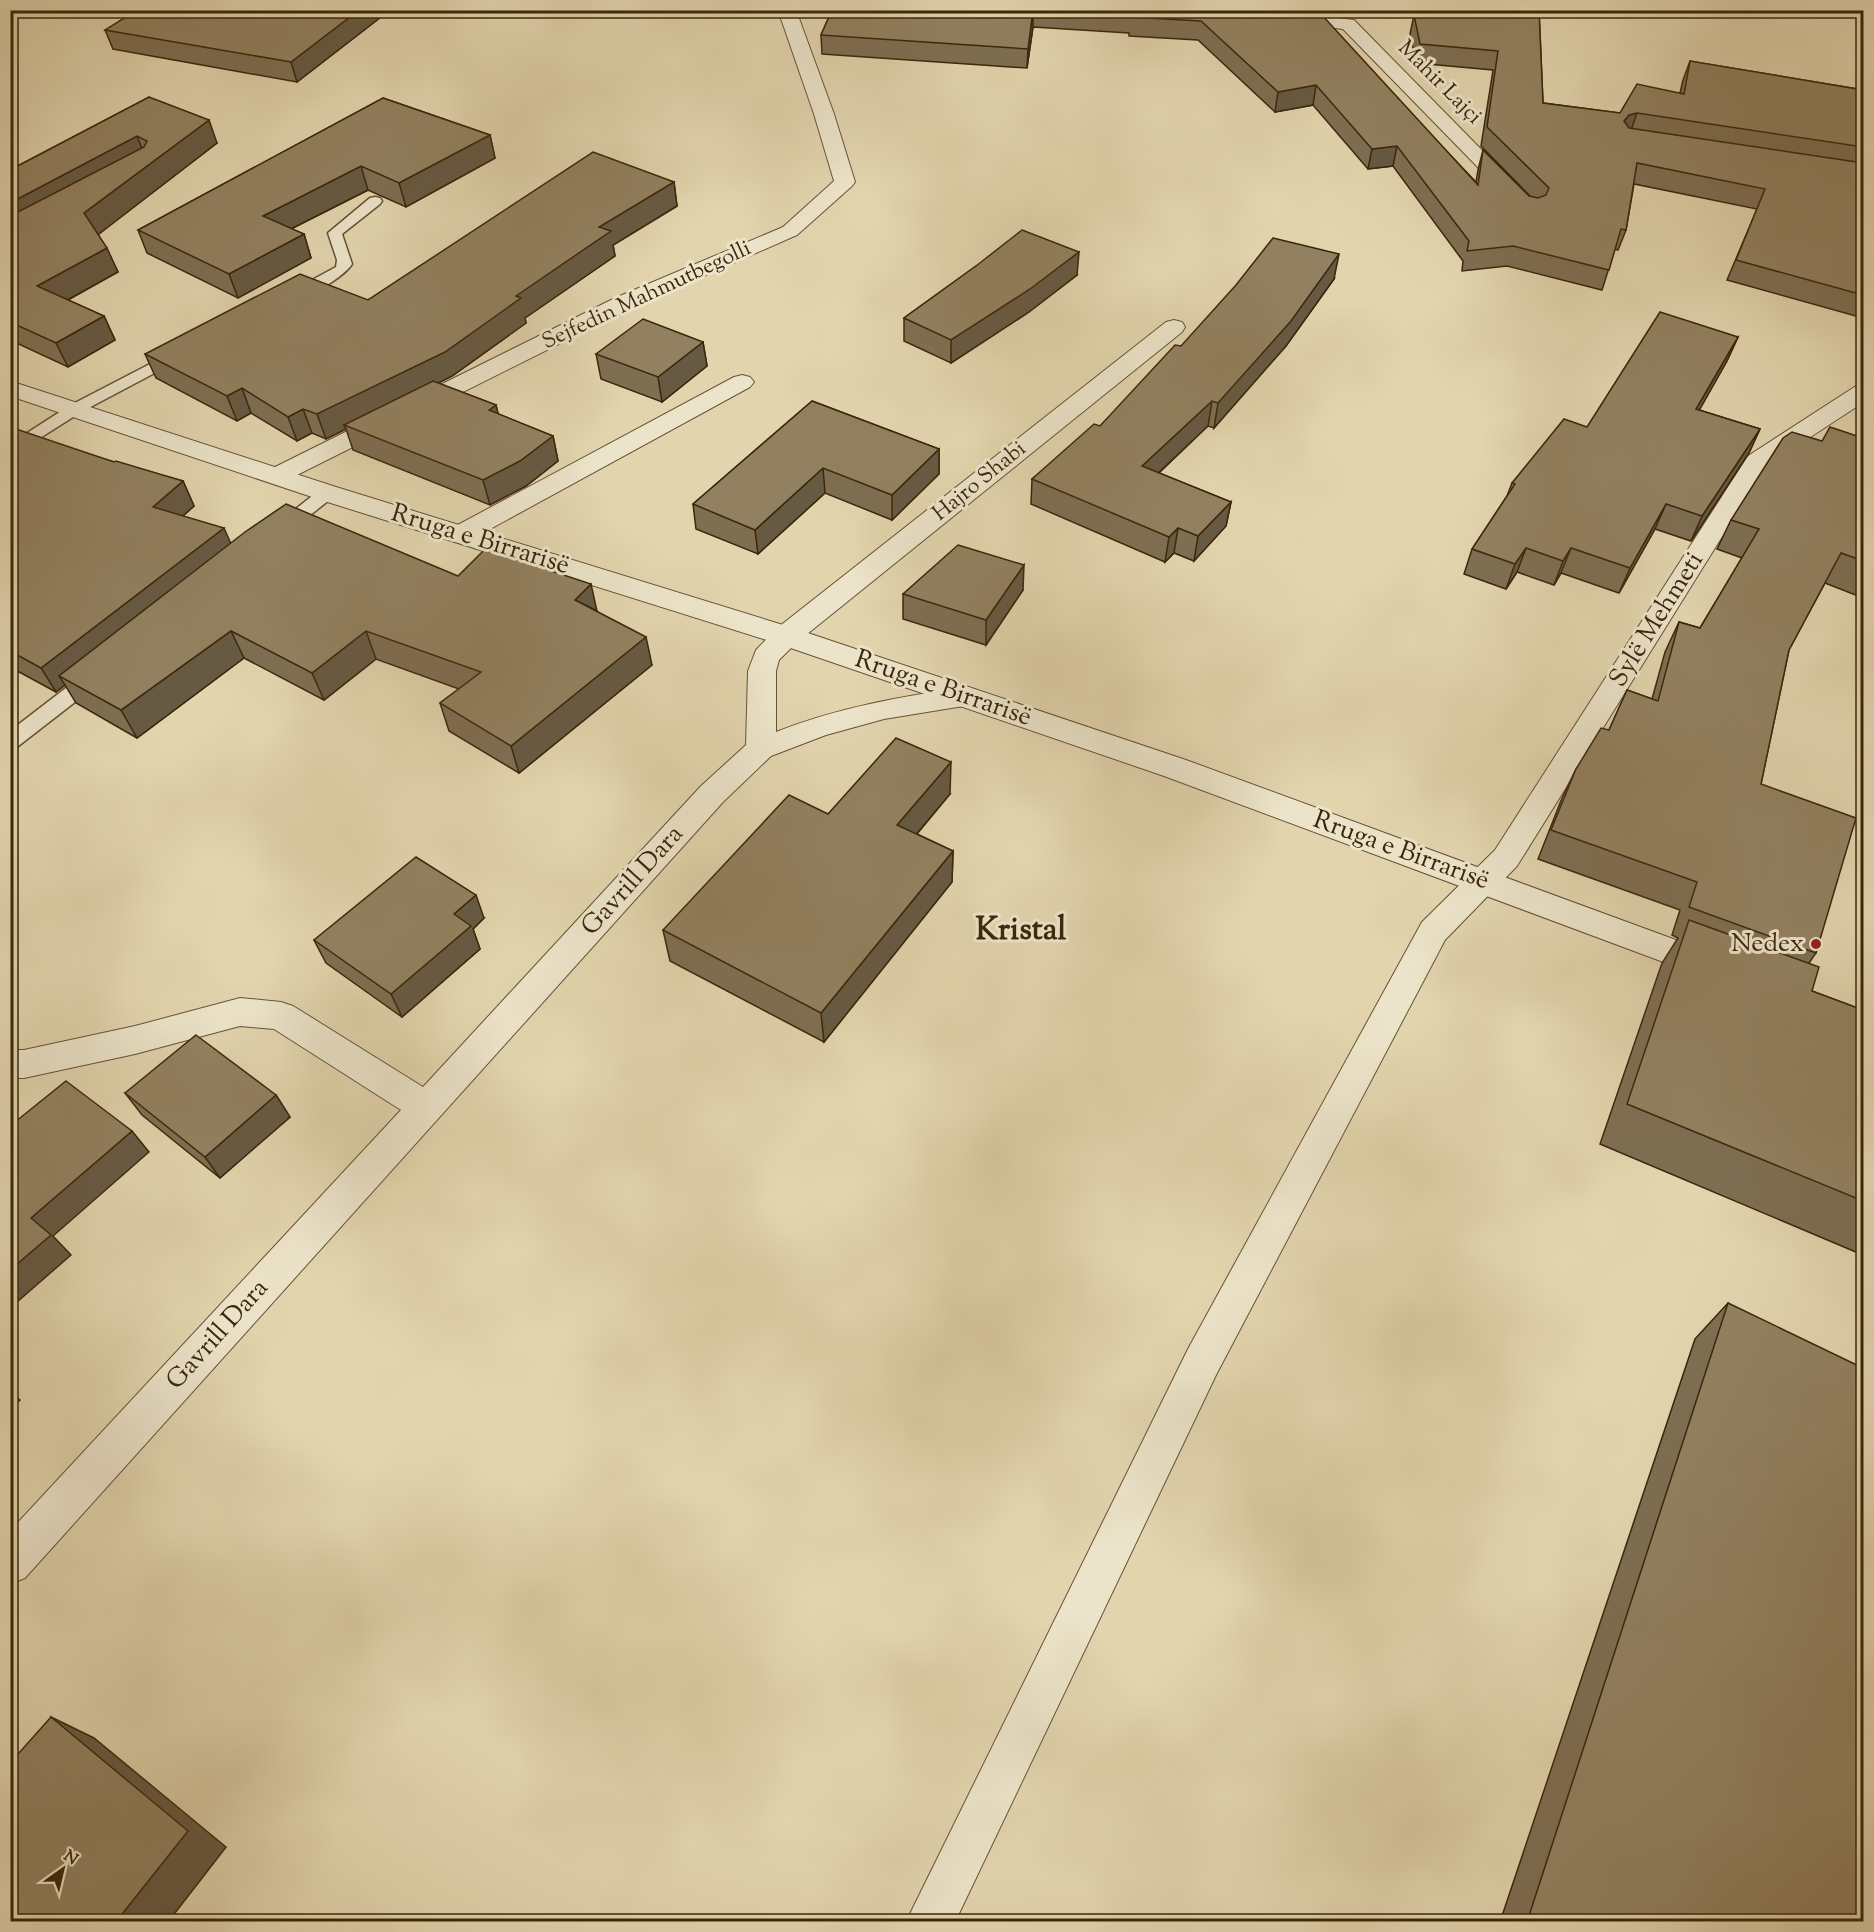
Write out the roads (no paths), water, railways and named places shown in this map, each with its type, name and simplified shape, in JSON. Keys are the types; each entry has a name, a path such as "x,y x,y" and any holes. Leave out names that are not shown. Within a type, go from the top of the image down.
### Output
{"street":[{"name":"Sejfedin Mahmutbegolli","path":"276,476 623,303 790,231 845,182 824,114 787,10"},
{"name":"Mahir Lajçi","path":"1228,10 1348,24 1523,201"},
{"name":"Hajro Shabi","path":"786,636 1174,327"},
{"path":"461,534 742,382"},
{"name":"Rruga e Birrarisë","path":"10,388 327,493 786,636 1175,768 1740,977"},
{"name":"Sylë Mehmeti","path":"930,1922 1208,1352 1433,931 1506,858 1758,461 1863,391"},
{"path":"786,636 766,657 762,671 761,749 817,727 884,709 966,697"},
{"name":"Gavrill Dara","path":"10,1563 712,794 761,749"},
{"path":"10,1064 24,1064 135,1040 240,1012 281,1016 426,1107"}],"lane":[{"path":"280,303 341,270 345,264 344,256 336,246 335,233 375,201"},
{"path":"10,452 75,409 187,350"},
{"path":"262,544 327,493"},
{"path":"10,742 113,661"}],"place":[{"name":"Nedex","path":"1816,944"}],"district":[{"name":"Kristal","path":"1021,931"}]}
